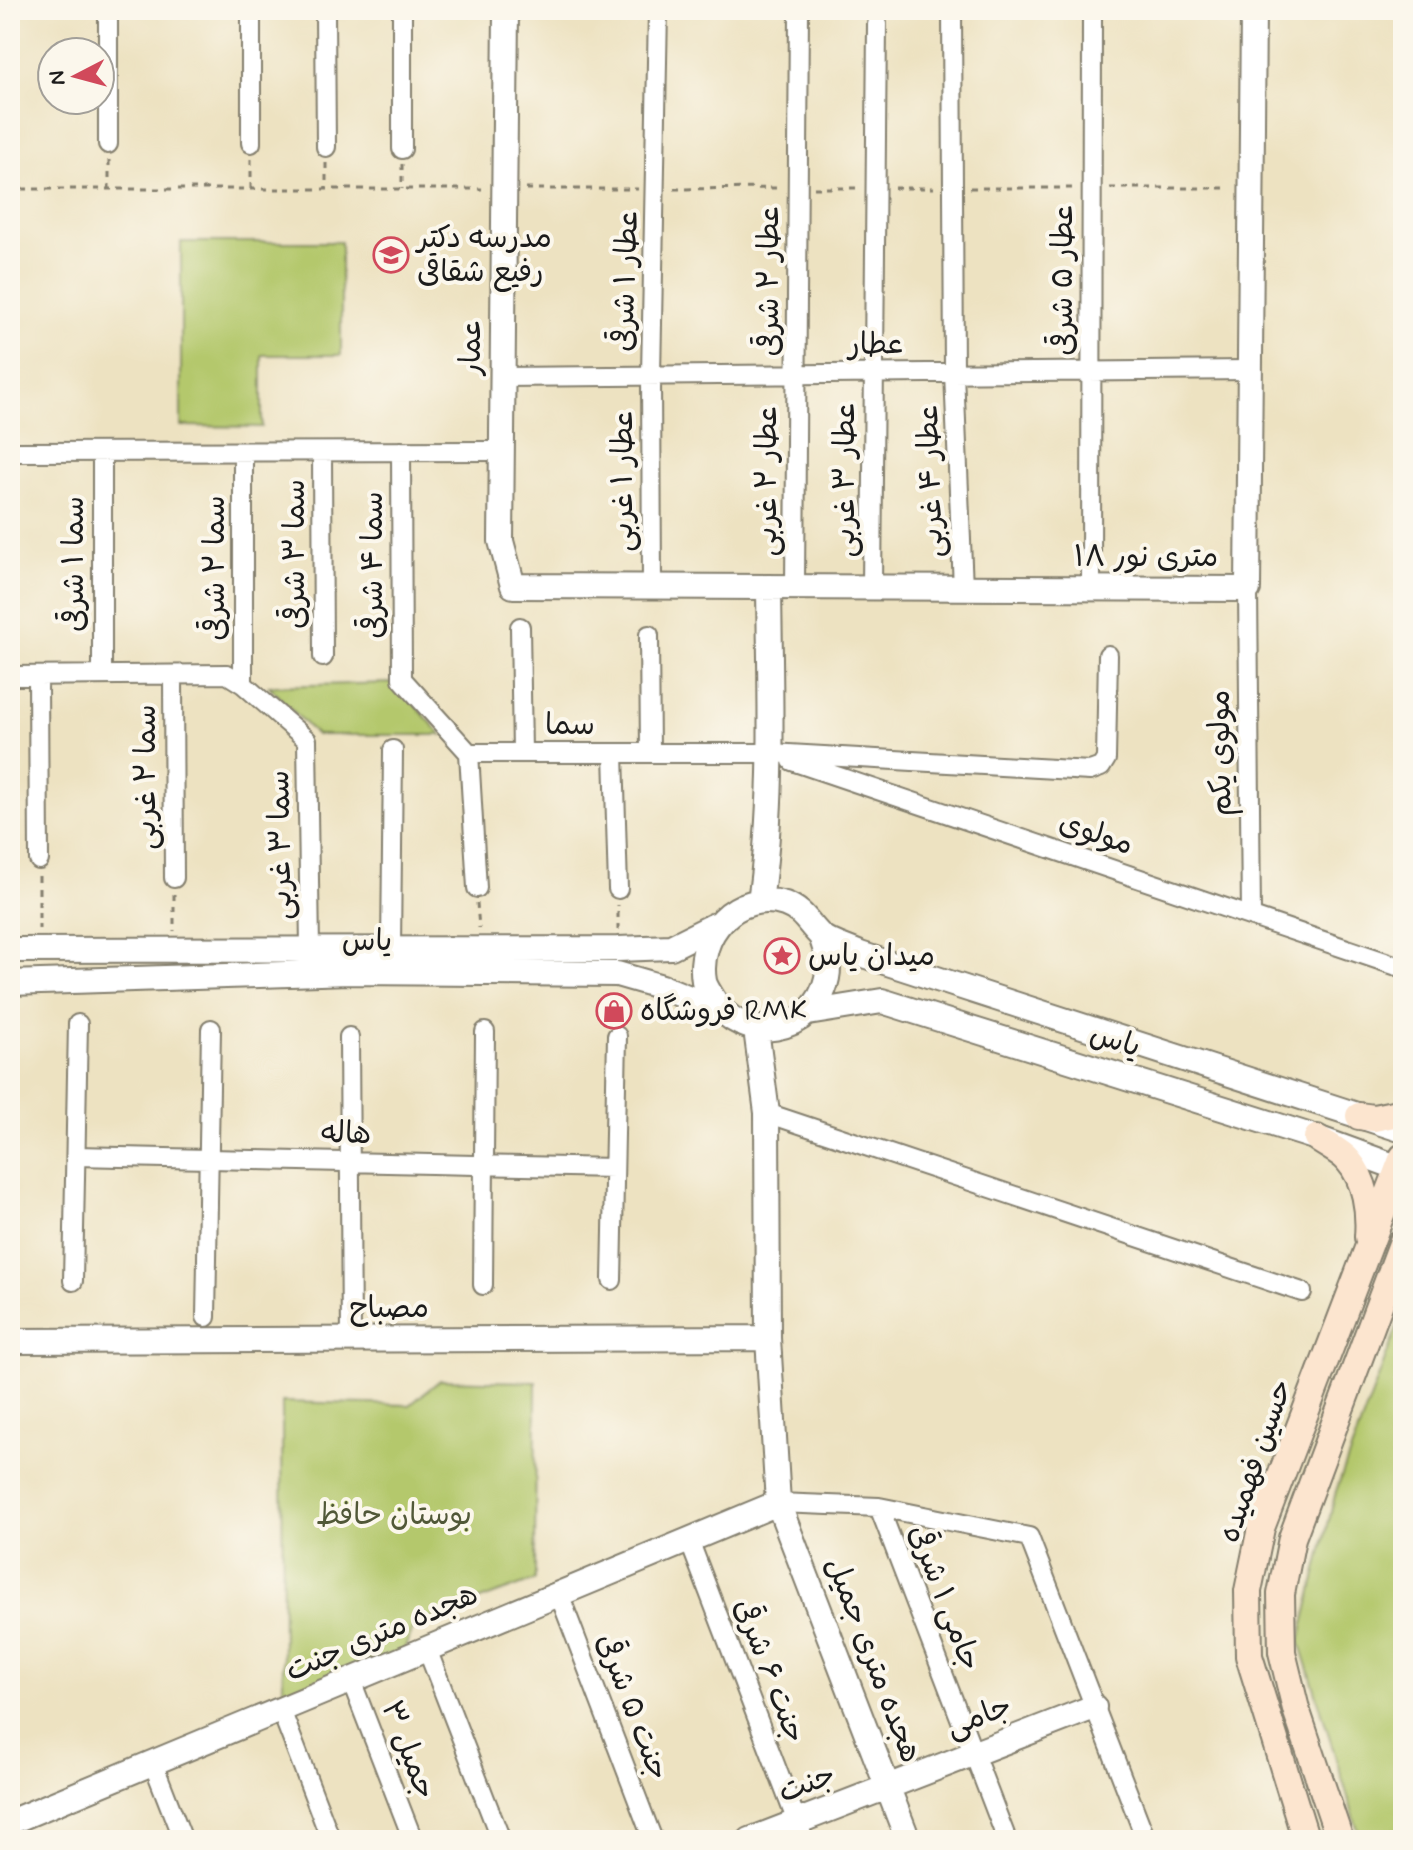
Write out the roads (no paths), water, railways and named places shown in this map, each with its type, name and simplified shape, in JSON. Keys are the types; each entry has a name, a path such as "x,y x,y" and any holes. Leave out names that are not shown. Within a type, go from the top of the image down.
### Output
{"main road":[{"path":"1359,1116 1374,1118 1403,1112"},
{"path":"1317,1138 1348,1159 1363,1185 1370,1219 1366,1254"},
{"name":"حسین فهمیده","path":"1306,1840 1249,1656 1248,1591 1261,1528 1402,1165"},
{"name":"حسین فهمیده","path":"1340,1840 1296,1709 1282,1652 1281,1594 1292,1538 1403,1241"}],"street":[{"path":"108,10 108,144"},
{"path":"251,10 251,143"},
{"path":"325,10 326,147"},
{"path":"402,10 402,149"},
{"name":"عمار","path":"506,10 501,541 513,586"},
{"name":"عطار ۱ شرقی","path":"651,375 658,10"},
{"name":"عطار ۲ شرقی","path":"796,374 799,10"},
{"name":"عطار ۴ غربی","path":"952,10 954,373 963,588"},
{"name":"عطار ۵ شرقی","path":"1091,588 1092,10"},
{"name":"۱۸ متری نور","path":"513,586 1248,589 1253,10"},
{"name":"عطار ۳ غربی","path":"872,588 877,24"},
{"name":"عطار","path":"502,377 1250,370"},
{"name":"عطار ۲ غربی","path":"795,587 796,374"},
{"name":"عطار ۱ غربی","path":"651,375 652,587"},
{"name":"سما ۴ شرقی","path":"401,451 402,679 469,753"},
{"path":"10,452 502,451"},
{"name":"سما ۱ شرقی","path":"102,452 102,675"},
{"name":"سما ۲ شرقی","path":"243,452 243,684"},
{"name":"سما ۳ شرقی","path":"322,452 323,657"},
{"path":"760,901 766,860 771,753 769,587"},
{"name":"مولوی یکم","path":"1248,589 1251,916"},
{"path":"520,627 522,753"},
{"path":"649,635 650,753"},
{"name":"سما","path":"469,753 771,753 1090,771 1101,767 1106,759 1108,655"},
{"path":"10,676 227,674 243,684"},
{"path":"38,676 39,860"},
{"name":"سما ۲ غربی","path":"173,676 174,878"},
{"name":"سما ۳ غربی","path":"243,684 307,740 310,949"},
{"path":"391,949 393,750"},
{"path":"469,753 477,888"},
{"path":"614,753 618,889"},
{"name":"مولوی","path":"771,753 1403,968"},
{"path":"760,901 785,905 806,917 821,936 828,956 827,977 821,996 808,1013 793,1023 775,1029 756,1029 736,1022 719,1010 704,984 702,953 715,925 735,909 760,901"},
{"name":"یاس","path":"10,950 618,949 671,947 715,925"},
{"name":"یاس","path":"821,936 860,954 1403,1130"},
{"name":"یاس","path":"10,983 349,972 617,974 662,987 719,1010"},
{"name":"یاس","path":"808,1013 882,1001 1402,1165"},
{"path":"73,1281 78,1024"},
{"path":"206,1317 211,1029"},
{"path":"756,1029 767,1113 768,1338 778,1503 879,1507 1029,1537 1145,1837"},
{"path":"483,1285 485,1032"},
{"path":"612,1280 617,1036"},
{"path":"349,1037 351,1340"},
{"path":"767,1113 1302,1292"},
{"name":"هاله","path":"76,1156 614,1168"},
{"name":"مصباح","path":"10,1341 768,1338"},
{"name":"هجده متری جنت","path":"10,1822 778,1503"},
{"name":"هجده متری جمیل","path":"778,1503 908,1840"},
{"name":"جامی ۱ شرقی","path":"879,1507 1007,1840"},
{"name":"جنت ۶ شرقی","path":"689,1540 801,1831"},
{"name":"جنت ۵ شرقی","path":"559,1594 653,1840"},
{"path":"427,1649 501,1840"},
{"name":"جمیل ۳","path":"351,1680 413,1840"},
{"name":"جامی","path":"887,1787 1094,1707"},
{"path":"281,1710 331,1840"},
{"path":"153,1763 183,1840"},
{"name":"جنت","path":"750,1840 801,1831 887,1787"}],"place":[{"name":"مدرسه دکتر رفیع شقاقی","path":"391,255"},
{"name":"میدان یاس","path":"782,956"},
{"name":"فروشگاه RMK","path":"614,1011"}],"park label":[{"name":"بوستان حافظ","path":"394,1515"}]}
